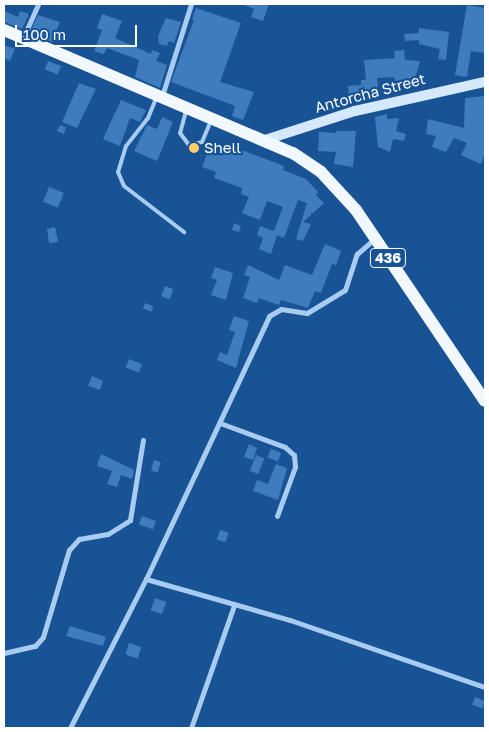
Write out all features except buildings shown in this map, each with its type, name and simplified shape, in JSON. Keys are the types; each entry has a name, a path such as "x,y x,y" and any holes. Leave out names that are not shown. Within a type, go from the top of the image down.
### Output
{"main road":[{"name":"436","path":"4,30 187,109 265,140 293,153 321,172 351,204 485,401"},
{"name":"Antorcha Street","path":"265,140 355,111 485,82"}],"street":[{"path":"23,38 38,4"},
{"path":"159,97 191,4"},
{"path":"70,728 146,579 269,316 281,309 308,314 345,290 357,254 374,238"},
{"path":"220,423 285,447 294,455 295,467 277,516"},
{"path":"4,653 35,646 42,637 69,550 79,538 108,534 130,520 143,440"},
{"path":"146,579 290,620 485,687"},
{"path":"190,728 234,605"}],"lane":[{"path":"159,97 148,118 126,146 118,172 124,186 184,232"},
{"path":"187,109 180,133 190,145 202,142 212,119"}],"place":[{"name":"Shell","path":"194,148"}]}
